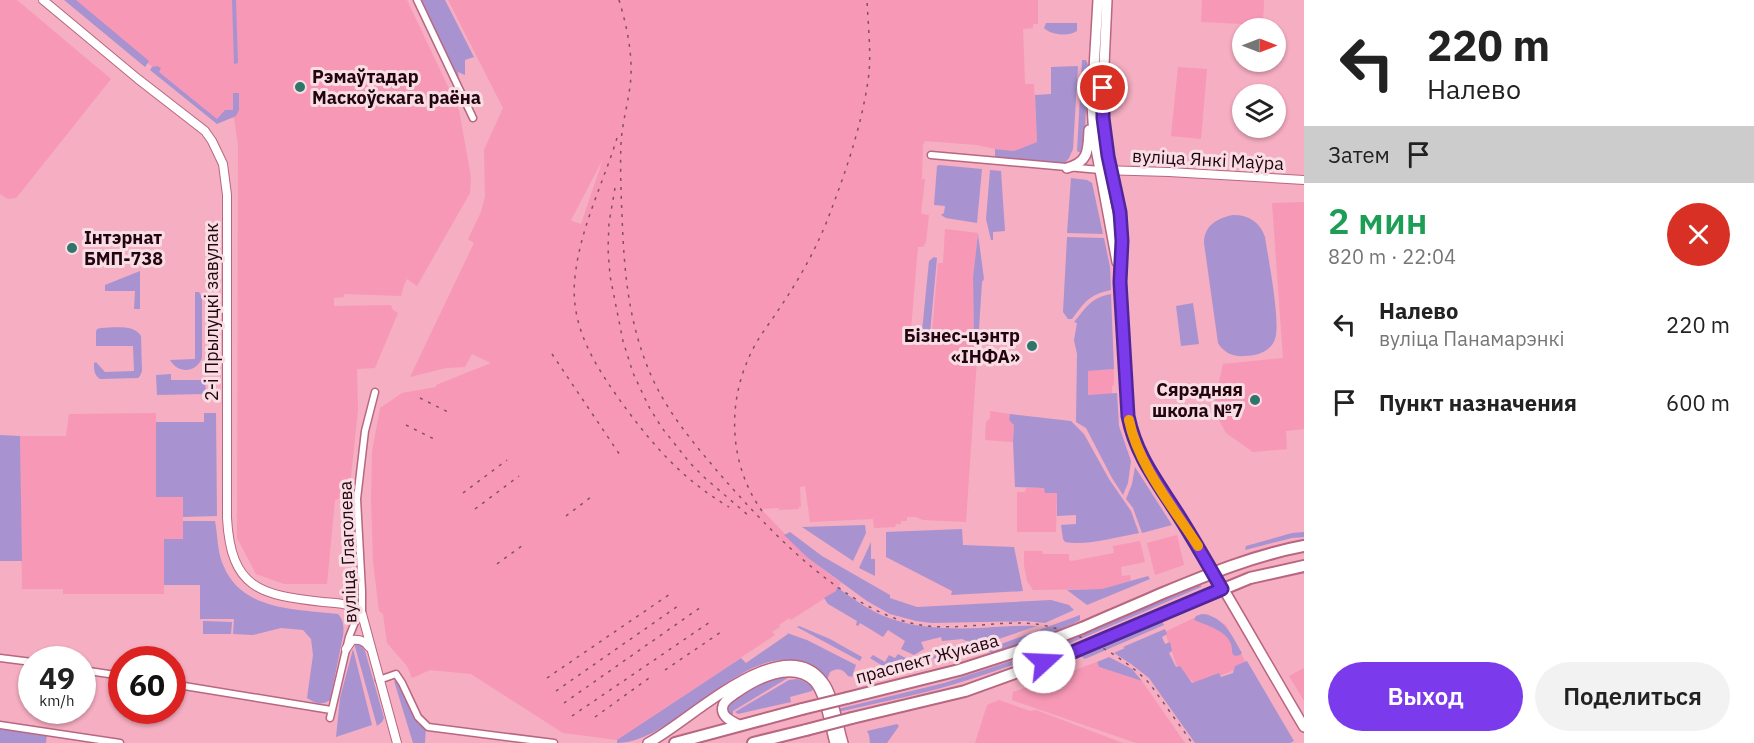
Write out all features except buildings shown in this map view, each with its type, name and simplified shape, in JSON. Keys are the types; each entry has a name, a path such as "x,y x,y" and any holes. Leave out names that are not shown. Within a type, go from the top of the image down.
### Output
{"main road":[{"path":"1067,168 1078,165 1088,150 1098,0"},
{"path":"1107,0 1102,109 1111,171 1120,212 1122,241 1120,282"},
{"path":"1092,104 1094,138 1120,282 1128,416 1132,435 1143,462 1181,520 1304,727"},
{"name":"праспект Жукава","path":"675,743 739,724 958,670 1082,628 1244,561 1304,546"},
{"name":"праспект Жукава","path":"753,743 965,691 1073,652 1222,589 1266,573 1304,566"},
{"path":"1042,643 1044,662"},
{"path":"648,743 750,675 788,664 813,672 823,681 829,691 843,743"},
{"path":"739,724 732,722 724,714 722,708 726,701 764,677 784,672 800,673 813,681 821,692 835,743"}],"street":[{"name":"2-і Прылуцкі завулак","path":"43,0 205,131 223,164 227,195 227,518 228,539 234,560 254,586 265,591 285,598 350,605 362,614"},
{"path":"417,0 473,118"},
{"name":"вуліца Янкі Маўра","path":"931,155 1111,171 1304,180"},
{"name":"вуліца Глаголева","path":"375,392 365,431 357,500 362,614 397,743"},
{"path":"330,718 346,649 355,622 362,614"},
{"path":"346,649 352,640 359,639 367,644 371,651"},
{"path":"0,657 18,660"},
{"path":"379,680 396,674 418,717 429,727 554,743"},
{"path":"186,686 331,710"},
{"path":"0,725 120,743"}],"shaded area":[{"path":"0,0 17,0 111,79 16,198 8,199 0,194"},
{"path":"64,0 76,0 149,61 145,67"},
{"path":"71,0 407,0 459,110 471,177 470,193 417,286 407,279 401,296 344,294 344,297 334,298 334,306 391,305 398,313 375,368 357,369 358,410 350,486 342,497 335,500 327,584 284,584 256,574 237,538 238,145 234,118 217,120"},
{"path":"232,0 236,0 238,63 234,64"},
{"path":"419,0 445,0 474,57 465,60 465,75 458,72 460,88"},
{"path":"448,0 1038,0 1038,24 1033,24 1033,28 1023,29 1025,84 1034,84 1037,142 1014,151 977,145 925,141 923,145 922,179 925,179 921,214 929,215 926,242 923,247 918,247 911,329 932,333 938,263 943,263 945,229 978,233 973,277 974,343 978,344 966,522 907,517 907,521 901,521 901,524 896,524 895,527 874,528 873,519 810,522 805,486 800,487 801,507 799,509 761,509 808,558 841,583 836,591 791,620 789,618 779,625 780,627 772,632 775,635 617,740 563,733 471,674 430,670 412,678 407,666 387,643 383,614 379,611 373,562 371,499 372,452 380,408 402,393 436,387 436,385 491,363 472,354 465,367 446,368 410,377 474,243 468,239 481,212 485,197 484,150 503,108","holes":["603,159 581,224 571,220"]},
{"path":"1202,0 1264,0 1263,18 1232,18 1232,24 1201,22"},
{"path":"1046,23 1077,23 1077,31 1064,35 1055,34 1044,28"},
{"path":"1082,60 1086,60 1088,65 1084,152 1082,154 1077,151"},
{"path":"157,66 161,68 159,72 217,119 225,110 233,110 233,93 239,93 239,110 236,116 217,124 150,70"},
{"path":"1078,66 1073,149 1065,163 1060,165 995,157 995,149 1014,151 1037,142 1035,95 1051,94 1051,67"},
{"path":"1178,67 1207,69 1201,139 1171,136"},
{"path":"937,166 982,169 977,223 946,218 941,215 944,213 945,206 934,205"},
{"path":"990,170 1001,171 1005,231 993,232 993,240 991,240 986,219"},
{"path":"1071,178 1092,183 1103,234 1067,233"},
{"path":"1304,202 1304,429 1286,431 1287,449 1253,452 1226,433 1213,409 1223,364 1283,358 1272,203"},
{"path":"1233,215 1253,220 1263,232 1275,305 1275,339 1263,352 1250,356 1229,354 1218,343 1204,243 1206,231 1213,223"},
{"path":"978,234 984,279 978,344 974,343 973,277"},
{"path":"1067,237 1104,238 1110,267 1111,290 1097,294 1088,300 1072,319 1068,319 1063,312"},
{"path":"934,257 937,258 930,333 922,331 929,261"},
{"path":"140,271 140,309 134,309 135,291 105,291 105,285"},
{"path":"195,292 199,292 202,297 202,358 196,367 187,370 178,368 170,360 195,359"},
{"path":"1111,294 1114,369 1088,371 1088,395 1117,393 1119,426 1131,461 1128,483 1123,495 1086,428 1076,422 1077,354 1074,340 1077,323 1074,322 1093,301"},
{"path":"1193,303 1199,344 1181,346 1176,306"},
{"path":"101,328 128,328 138,332 141,336 142,371 138,378 100,379 97,376 94,368 96,362 105,372 134,371 133,346 96,346 96,332"},
{"path":"1114,369 1112,394 1088,395 1088,371"},
{"path":"171,374 171,380 205,380 206,394 157,395 156,375"},
{"path":"990,411 1010,414 1009,420 1014,424 1013,442 985,440 986,422 990,418"},
{"path":"156,413 156,497 183,497 183,539 164,540 164,594 63,594 63,589 22,589 20,436 66,436 69,414"},
{"path":"204,413 216,413 217,516 183,517 183,497 156,497 156,422 204,422"},
{"path":"1010,414 1071,421 1084,434 1109,479 1131,511 1139,533 1092,542 1065,542 1061,525 1076,524 1076,515 1057,516 1057,493 1045,493 1044,488 1015,487 1014,425 1009,420"},
{"path":"0,435 20,436 22,561 0,561"},
{"path":"1135,467 1172,525 1142,533 1133,508 1126,499"},
{"path":"1026,488 1045,488 1057,493 1056,532 1017,532 1017,492 1025,492"},
{"path":"183,521 215,521 224,567 244,592 258,600 289,609 340,616 343,636 330,700 318,703 307,698 313,655 311,639 303,630 281,628 253,635 233,634 234,619 200,619 200,585 164,585 164,539 183,539"},
{"path":"865,525 866,533 853,561 802,527"},
{"path":"962,529 963,545 1014,547 1023,591 951,595 952,591 886,557 886,532"},
{"path":"790,532 822,556 890,595 890,598 917,607 1051,600 1069,605 1074,610 1045,623 1025,621 932,623 890,614 867,601 808,558 784,535"},
{"path":"1304,532 1304,537 1245,550 1246,546 1292,533"},
{"path":"1177,535 1184,565 1155,575 1147,543"},
{"path":"1140,541 1145,562 1121,567 1122,576 1130,575 1131,581 1102,589 1033,590 1027,581 1024,551 1069,554 1069,560 1072,561 1114,553 1113,546"},
{"path":"871,542 871,559 875,559 875,576 859,568"},
{"path":"1148,576 1150,579 1087,605 1067,590 1102,589"},
{"path":"1199,584 1201,587 1116,624 1000,669 938,689 838,712 838,709 944,683 1048,649"},
{"path":"837,587 875,612 900,622 935,628 1037,626 978,646 962,639 942,641 941,637 921,642 924,649 914,655 901,649 905,641 888,630 883,637 860,623 856,625 857,621 828,604 824,598 836,591"},
{"path":"1202,614 1207,614 1226,625 1247,665 1197,685 1178,669 1165,632"},
{"path":"1202,614 1222,623 1242,653 1240,655 1235,656 1232,653 1229,640 1220,632 1194,620 1196,616"},
{"path":"1080,615 1080,620 1048,634 992,653 985,650"},
{"path":"203,621 232,622 231,634 203,634"},
{"path":"1162,621 1164,625 1085,659 1080,656"},
{"path":"797,627 830,639 862,657 860,661"},
{"path":"1165,629 1167,634 1162,637 1165,644 1170,642 1172,651 1169,653 1176,667 1180,666 1192,683 1219,673 1221,677 1233,673 1235,666 1247,661 1294,741 1290,743 1195,743 1149,678 1114,653"},
{"path":"787,633 807,640 856,665 852,677 838,669 830,672 827,680 803,663 777,660 750,669 669,723 642,737 617,743 617,740 741,658 746,663"},
{"path":"354,643 361,645 365,651 384,718 377,726"},
{"path":"956,645 970,649 889,670 870,658 873,655 885,662 889,655 895,658 898,654 915,660 931,651 933,656 955,650"},
{"path":"353,649 372,725 336,737 340,698"},
{"path":"1109,657 1132,669 1142,681 1099,667 1097,662"},
{"path":"1097,662 1099,667 1142,681 1185,743 1136,743 1012,700 1013,692"},
{"path":"1304,668 1304,701 1289,676"},
{"path":"782,676 791,676 730,715 729,703 751,685"},
{"path":"797,679 813,688 812,691 790,697 791,702 738,714 735,712 789,680"},
{"path":"398,680 418,724 426,726 425,743 413,743 394,681"},
{"path":"999,700 1030,711 1036,710 1123,743 975,743 987,705"},
{"path":"897,724 899,726 887,743 870,743 867,731"},
{"path":"0,727 47,734 46,743 0,743"}],"railway":[{"path":"619,0 631,56 621,161 623,235 632,315 643,354 657,388 693,442 743,500 786,544 835,586 861,602 888,616 915,624 941,627 1005,623 1034,624 1051,627 1086,639 1118,657 1146,680 1192,743"},
{"path":"762,511 751,493 737,454 735,412 738,391 755,345 793,288 817,244 847,167 858,129 869,73 867,0"},
{"path":"617,138 587,224 578,259 574,296 581,331 606,380 650,439 685,475 729,507"},
{"path":"615,188 609,223 610,276 623,341 633,373 662,428 690,463 749,516"},
{"path":"552,354 620,455"},
{"path":"420,398 452,414"},
{"path":"406,425 438,441"},
{"path":"463,493 507,460"},
{"path":"475,509 519,476"},
{"path":"566,516 591,497"},
{"path":"497,564 523,545"},
{"path":"547,678 670,594"},
{"path":"556,691 678,606"},
{"path":"564,703 701,607"},
{"path":"572,716 710,622"},
{"path":"665,670 724,630"},
{"path":"595,717 652,676"}],"slow traffic":[{"path":"1129,420 1132,435 1143,462 1198,546"}],"place":[{"name":"Рэмаўтадар Маскоўскага раёна","path":"300,87"},
{"name":"Інтэрнат БМП-738","path":"72,248"},
{"name":"Бізнес-цэнтр «ІНФА»","path":"1032,346"},
{"name":"Сярэдняя школа №7","path":"1255,400"}],"route":[{"path":"1044,662 1222,589 1177,513 1143,462 1132,435 1128,416 1120,282 1122,241 1120,212 1108,156 1102,109 1103,88"}]}
